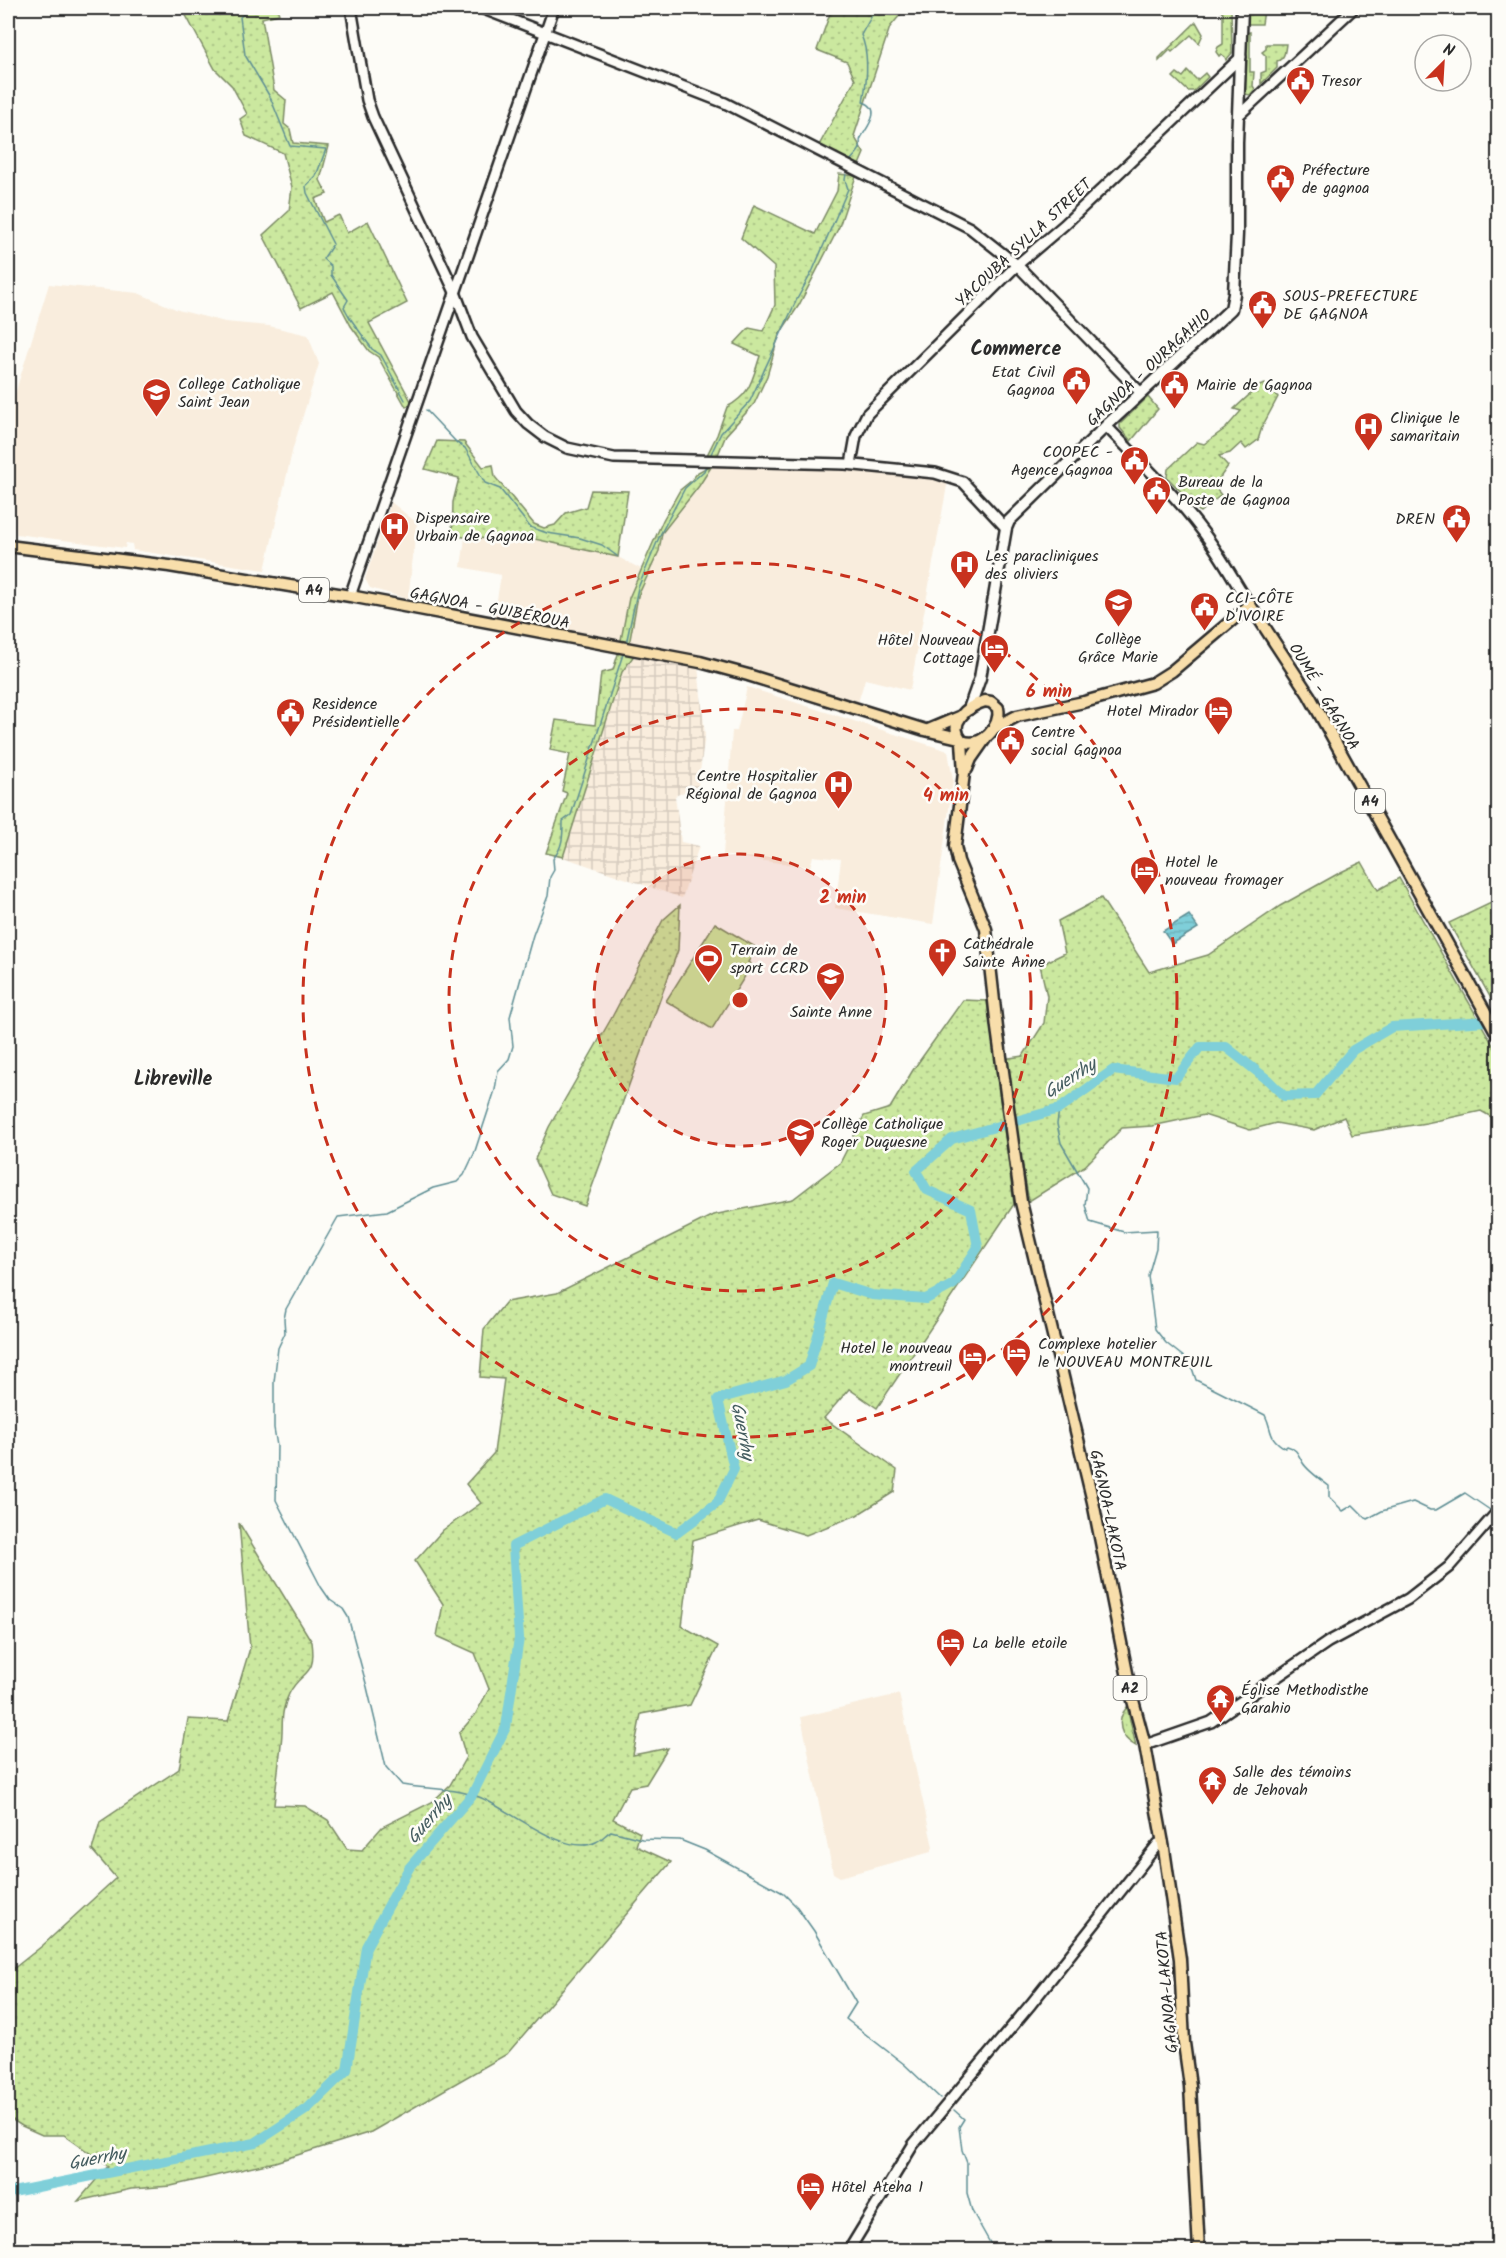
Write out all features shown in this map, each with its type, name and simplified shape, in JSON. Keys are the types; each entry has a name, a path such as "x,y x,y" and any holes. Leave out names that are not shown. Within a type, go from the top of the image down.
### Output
{"main road":[{"name":"GAGNOA - OURAGAHIO","path":"1006,528 1009,521 1106,426 1231,309 1237,234 1242,8"},
{"path":"969,709 980,678 1006,528"},
{"name":"GAGNOA - GUIBÉROUA","path":"8,546 169,566 350,596 700,662 960,739"},
{"path":"959,717 956,729 960,739 974,743 1017,716 1084,702 1153,683 1172,671 1250,605"},
{"name":"OUMÉ - GAGNOA","path":"1250,605 1309,695 1498,1033"},
{"path":"980,678 989,701 1017,716"},
{"path":"927,730 959,717 980,702 989,701"},
{"path":"991,732 999,718 999,708"},
{"name":"GAGNOA-LAKOTA","path":"963,784 970,759 991,732"},
{"name":"GAGNOA-LAKOTA","path":"960,739 964,765 955,846 958,861 986,929 1021,1202 1082,1452 1163,1842 1180,1959 1199,2250"}],"street":[{"path":"351,8 367,100 373,117 455,292 472,337 516,411 528,424 545,437 567,448 614,458 851,464 914,469 963,482 1006,528"},
{"path":"481,8 725,103 970,228 1017,265 1141,393"},
{"path":"350,596 554,8"},
{"path":"1239,115 1354,8"},
{"name":"YACOUBA SYLLA STREET","path":"851,464 856,436 867,414 1017,265 1064,225 1241,57"},
{"path":"1106,426 1150,471 1197,525 1250,605"},
{"path":"1144,1745 1211,1722 1328,1642 1408,1599 1449,1567 1498,1510"},
{"path":"849,2250 913,2145 1031,2004 1115,1895 1158,1844 1163,1842"}],"shaded area":[{"name":"College Catholique Saint Jean","path":"49,284 138,293 178,310 225,322 269,326 308,335 319,364 293,448 265,570 133,550 132,544 126,543 125,548 16,534 13,400"},
{"path":"713,464 914,474 948,480 910,690 865,679 857,706 749,669 706,658 629,645 638,596 659,551 662,533 699,486"},
{"name":"Dispensaire Urbain de Gagnoa","path":"391,502 417,523 408,599 370,588 365,579"},
{"path":"521,536 618,557 641,569 629,598 620,645 494,618 501,575 461,567 465,538"},
{"path":"635,654 698,666 705,735 698,786 675,796 681,842 699,846 682,898 563,857 622,672"},
{"name":"Centre Hospitalier Régional de Gagnoa","path":"747,687 948,751 953,780 933,924 835,908 841,859 813,856 810,867 723,855 732,731 737,731"},
{"path":"899,1694 933,1847 931,1852 840,1877 833,1873 801,1717"}],"green space":[{"path":"182,8 277,8 279,14 262,18 274,90 286,100 284,124 290,129 293,143 329,146 320,180 327,194 315,199 324,222 339,215 347,233 368,221 407,303 369,323 412,403 406,407 378,357 369,351 351,326 333,292 301,308 263,235 289,211 292,187 283,153 246,136 240,119 247,114 232,86 215,69"},
{"path":"832,8 906,8 890,27 854,136 864,153 859,165 844,162 817,149 855,80 847,62 817,50"},
{"path":"1218,8 1231,8 1232,53 1226,60 1216,52 1223,44 1223,13"},
{"path":"1246,8 1287,8 1285,12 1264,10 1262,24 1246,24"},
{"path":"1196,22 1203,34 1199,43 1191,35 1159,61 1159,58"},
{"path":"1250,32 1250,72 1254,72 1253,86 1255,89 1250,95 1245,94 1245,33"},
{"path":"1266,44 1286,44 1283,57 1277,61 1277,68 1261,84 1261,73 1266,71 1266,56 1262,52 1266,49"},
{"path":"1188,71 1197,80 1205,73 1208,77 1194,91 1188,91 1173,77 1177,73 1183,77"},
{"path":"839,174 856,176 839,227 799,305 779,335 767,376 754,404 726,435 717,457 705,459 727,407 741,397 750,386 760,356 734,344 749,328 763,331 775,305 774,267 741,238 754,205 815,234 837,191"},
{"path":"1265,384 1278,397 1262,427 1258,440 1246,449 1241,443 1230,453 1219,456 1228,466 1214,486 1221,495 1200,512 1167,477 1168,469 1197,442 1204,444 1226,428 1241,411 1234,409 1259,386"},
{"path":"1148,397 1158,409 1131,441 1120,428 1120,424"},
{"path":"437,441 464,442 483,467 493,465 495,477 534,524 544,528 555,525 566,513 586,507 591,490 628,491 618,557 521,536 518,541 452,536 453,502 459,478 425,469"},
{"path":"713,464 699,486 662,533 659,551 638,596 629,645 620,645 629,598 663,520 680,490 698,472"},
{"path":"619,651 635,654 622,672 563,857 546,853 567,793 562,791 570,754 550,750 556,720 595,725 601,673 613,670"},
{"path":"1362,862 1378,890 1399,878 1498,1054 1498,1117 1495,1119 1481,1111 1352,1135 1344,1117 1314,1130 1276,1123 1250,1130 1204,1115 1152,1126 1122,1128 1085,1166 1029,1201 1003,1059 1023,1056 1044,1023 1047,996 1040,965 1065,953 1058,921 1101,898 1149,972 1208,955 1280,906"},
{"path":"1491,903 1498,925 1498,1011 1449,923"},
{"path":"680,905 678,950 585,1206 551,1194 535,1159 549,1127 611,1019 663,920"},
{"name":"Terrain de sport CCRD","path":"715,923 757,948 748,962 752,965 712,1029 666,1001"},
{"path":"963,1000 987,1001 1014,1204 877,1408 849,1389 824,1418 897,1470 894,1492 857,1515 806,1535 758,1520 693,1540 682,1626 718,1646 690,1705 641,1714 633,1755 668,1748 646,1784 630,1787 613,1819 640,1833 636,1846 671,1862 507,2054 371,2132 275,2162 171,2186 131,2189 78,2201 108,2166 64,2135 42,2135 8,2117 8,1973 42,1946 116,1878 92,1850 100,1822 179,1769 188,1719 228,1721 250,1648 239,1523 312,1642 313,1654 310,1668 294,1686 284,1708 274,1805 305,1806 328,1820 347,1849 362,1850 382,1827 432,1802 450,1785 466,1757 459,1733 475,1715 489,1689 475,1653 437,1636 443,1604 415,1561 443,1530 481,1503 466,1484 494,1453 504,1379 480,1377 484,1329 506,1302 557,1293 713,1215 793,1199 840,1163 864,1116 890,1108 913,1070"},
{"path":"1127,1707 1136,1746 1126,1738 1121,1729 1121,1718"}],"water":[{"path":"1189,915 1198,928 1172,944 1163,931"}],"waterway":[{"path":"242,8 246,12 240,17 245,55 270,97 290,146 326,149 316,176 306,186 307,193 333,244 323,259 331,266 331,275 348,300 344,307 350,318 372,349 381,355 405,400"},
{"path":"851,160 859,150 860,139 873,114 869,105 863,102 867,59 861,35 876,8"},
{"path":"710,456 721,433 750,401 796,301 813,270 848,189 846,174"},
{"path":"426,410 457,443 465,448 485,483 500,489 530,527 602,545 617,556"},
{"path":"626,644 638,588 660,535 685,488 704,471 707,463"},
{"path":"624,651 571,815 563,821 562,841 553,859 554,870 550,877 548,896 533,935 510,1017 513,1046 509,1059 498,1071 495,1090 474,1154 464,1175 457,1182 433,1188 387,1211 338,1217 286,1309 285,1333 278,1348 274,1382 274,1428 277,1446 276,1500 321,1587 330,1600 343,1609 348,1617 386,1767 402,1785 451,1790 479,1797 537,1830 569,1843 583,1845 596,1842 611,1831 642,1839 680,1840 705,1850 783,1893 797,1907 814,1931 856,2003 846,2019 904,2064 940,2098"},
{"name":"Guerrhy","path":"8,2193 255,2143 307,2109 347,2070 366,1947 409,1868 472,1795 506,1727 519,1638 513,1546 605,1499 677,1533 717,1503 734,1469 718,1399 786,1380 809,1366 833,1283 872,1295 926,1299 954,1284 978,1247 971,1210 927,1190 916,1171 952,1139 1059,1109 1113,1070 1176,1078 1200,1047 1226,1047 1268,1080 1284,1096 1315,1095 1353,1050 1392,1027 1487,1021 1498,1012"},
{"path":"1059,1109 1057,1124 1061,1143 1087,1188 1085,1205 1090,1222 1124,1232 1157,1230 1156,1248 1148,1276 1155,1329 1166,1343 1190,1362 1196,1380 1265,1415 1275,1440 1285,1448 1291,1447 1296,1451 1308,1469 1329,1486 1329,1497 1343,1511 1353,1505 1367,1519 1382,1511 1413,1502 1430,1510 1436,1510 1465,1493 1493,1512"},
{"path":"954,2110 964,2119 959,2127 962,2150 967,2163 967,2193 972,2211 994,2250"}],"place":[{"name":"Tresor","path":"1300,106"},
{"name":"Préfecture de gagnoa","path":"1281,204"},
{"name":"SOUS-PREFECTURE DE GAGNOA","path":"1262,330"},
{"name":"Etat Civil Gagnoa","path":"1076,406"},
{"name":"Mairie de Gagnoa","path":"1175,410"},
{"name":"College Catholique Saint Jean","path":"157,418"},
{"name":"Clinique le samaritain","path":"1369,452"},
{"name":"COOPEC - Agence Gagnoa","path":"1134,486"},
{"name":"Bureau de la Poste de Gagnoa","path":"1157,516"},
{"name":"DREN","path":"1456,544"},
{"name":"Dispensaire Urbain de Gagnoa","path":"394,552"},
{"name":"Les paracliniques des oliviers","path":"964,590"},
{"name":"Collège Grâce Marie","path":"1118,628"},
{"name":"CCI-CÔTE D'IVOIRE","path":"1204,632"},
{"name":"Hôtel Nouveau Cottage","path":"995,674"},
{"name":"Hotel Mirador","path":"1219,736"},
{"name":"Residence Présidentielle","path":"291,738"},
{"name":"Centre social Gagnoa","path":"1010,766"},
{"name":"Centre Hospitalier Régional de Gagnoa","path":"838,810"},
{"name":"Hotel le nouveau fromager","path":"1144,896"},
{"name":"Cathédrale Sainte Anne","path":"942,978"},
{"name":"Terrain de sport CCRD","path":"709,984"},
{"name":"Sainte Anne","path":"831,1002"},
{"name":"Collège Catholique Roger Duquesne","path":"800,1158"},
{"name":"Complexe hotelier le NOUVEAU MONTREUIL","path":"1017,1378"},
{"name":"Hotel le nouveau montreuil","path":"973,1382"},
{"name":"La belle etoile","path":"951,1668"},
{"name":"Église Methodisthe Garahio","path":"1220,1724"},
{"name":"Salle des témoins de Jehovah","path":"1212,1806"},
{"name":"Hôtel Ateha 1","path":"810,2212"}],"district":[{"name":"Commerce","path":"1016,348"},
{"name":"Libreville","path":"173,1078"}]}
